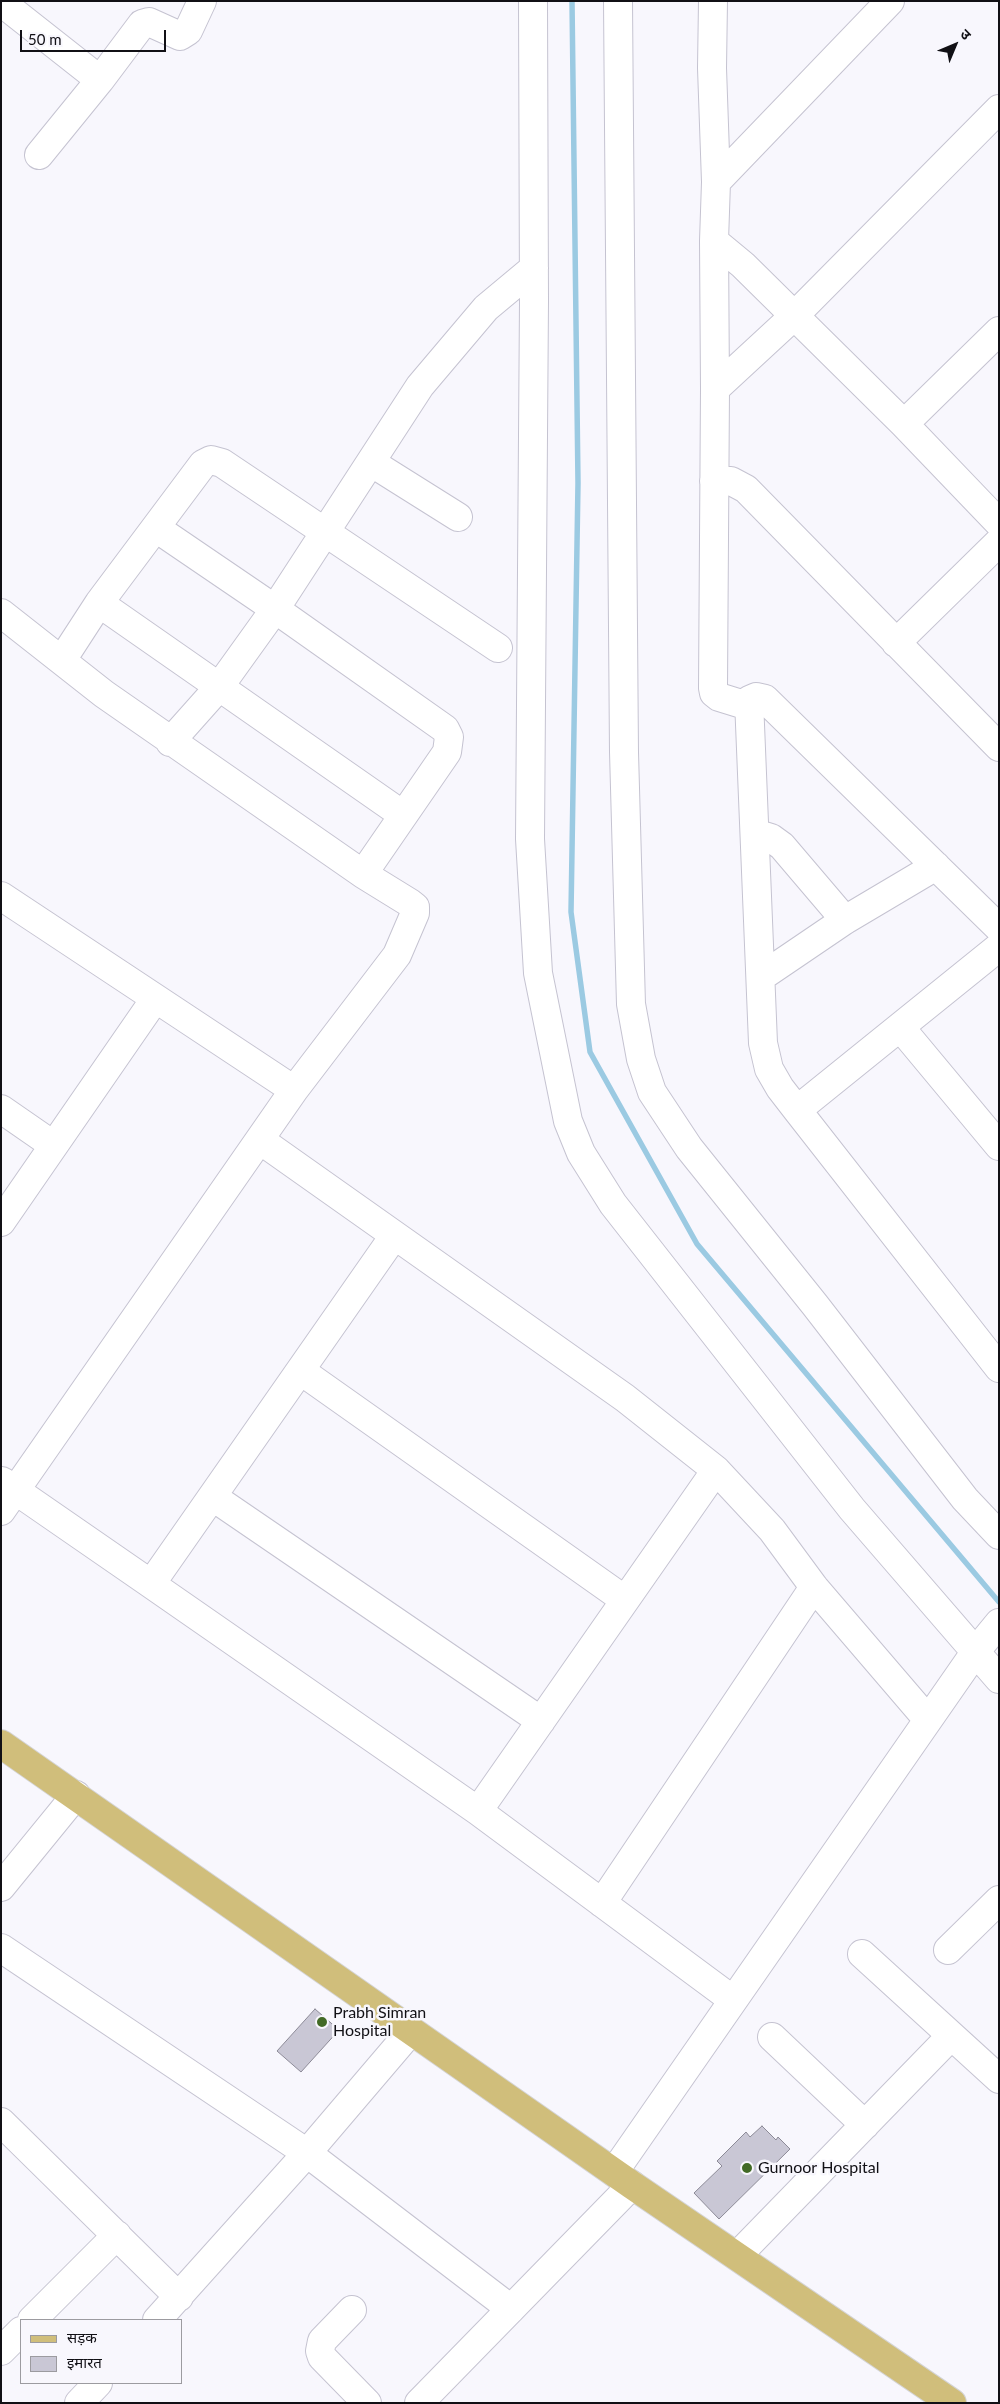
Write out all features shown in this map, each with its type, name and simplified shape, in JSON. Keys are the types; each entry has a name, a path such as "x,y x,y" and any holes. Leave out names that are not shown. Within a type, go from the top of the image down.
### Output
{"main road":[{"path":"1,1744 411,2032 952,2403"}],"street":[{"path":"39,155 100,80 142,24 149,22 180,36 188,31 202,1"},
{"path":"532,1 534,268 530,839 538,973 568,1121 581,1153 613,1204 852,1509 986,1639 999,1678"},
{"path":"618,1 624,752 631,1004 641,1059 652,1092 689,1148 815,1304 965,1499 999,1535"},
{"path":"713,1 712,68 716,182 714,241 713,688 714,693 720,698 748,706"},
{"path":"716,182 890,1"},
{"path":"1,2 100,80"},
{"path":"715,389 794,316 999,109"},
{"path":"714,241 743,265 904,424 999,522"},
{"path":"170,742 218,687 275,609 372,463 420,386 486,308 534,268"},
{"path":"904,424 999,330"},
{"path":"62,660 98,603 203,464 212,460 222,463 498,648"},
{"path":"372,463 458,517"},
{"path":"714,481 731,480 746,489 999,747"},
{"path":"156,528 445,729 449,737 447,752 364,874"},
{"path":"896,643 999,542"},
{"path":"98,603 403,815"},
{"path":"2,616 170,742 364,874 410,902 414,907 414,920 397,955 294,1090 6,1494 151,1584 478,1811 733,2000"},
{"path":"999,928 765,699 758,697 750,699 748,706 763,1043 769,1069 780,1088 999,1368"},
{"path":"755,833 771,838 782,846 844,920"},
{"path":"761,977 844,920 936,866"},
{"path":"1,896 294,1090"},
{"path":"797,1110 999,948"},
{"path":"1,1222 155,999"},
{"path":"900,1027 994,1129"},
{"path":"1,1109 53,1145"},
{"path":"260,1140 625,1398 716,1470 772,1530 814,1587 928,1720"},
{"path":"151,1584 394,1236"},
{"path":"301,1371 625,1600"},
{"path":"478,1811 716,1470"},
{"path":"213,1497 541,1721"},
{"path":"602,1903 814,1587"},
{"path":"419,2403 511,2309 623,2178 733,2000 986,1639"},
{"path":"1,1887 76,1795"},
{"path":"948,1950 999,1900"},
{"path":"1,1948 306,2153 511,2309"},
{"path":"862,1954 999,2079"},
{"path":"158,2319 411,2032"},
{"path":"738,2255 951,2036"},
{"path":"772,2037 865,2125"},
{"path":"1,2122 179,2297"},
{"path":"33,2319 117,2235"},
{"path":"352,2310 322,2341 320,2351 322,2357 367,2403"},
{"path":"1,2351 20,2332"},
{"path":"79,2403 97,2384"}],"building":[{"path":"315,2009 339,2030 301,2072 277,2051"},
{"path":"762,2126 776,2140 778,2137 790,2149 719,2219 694,2193 722,2166 717,2161 746,2132 750,2137"}],"waterway":[{"path":"572,1 578,483 571,912 590,1052 697,1244 999,1602"}],"place":[{"name":"Prabh Simran Hospital","path":"322,2022"},
{"name":"Gurnoor Hospital","path":"747,2168"}]}
